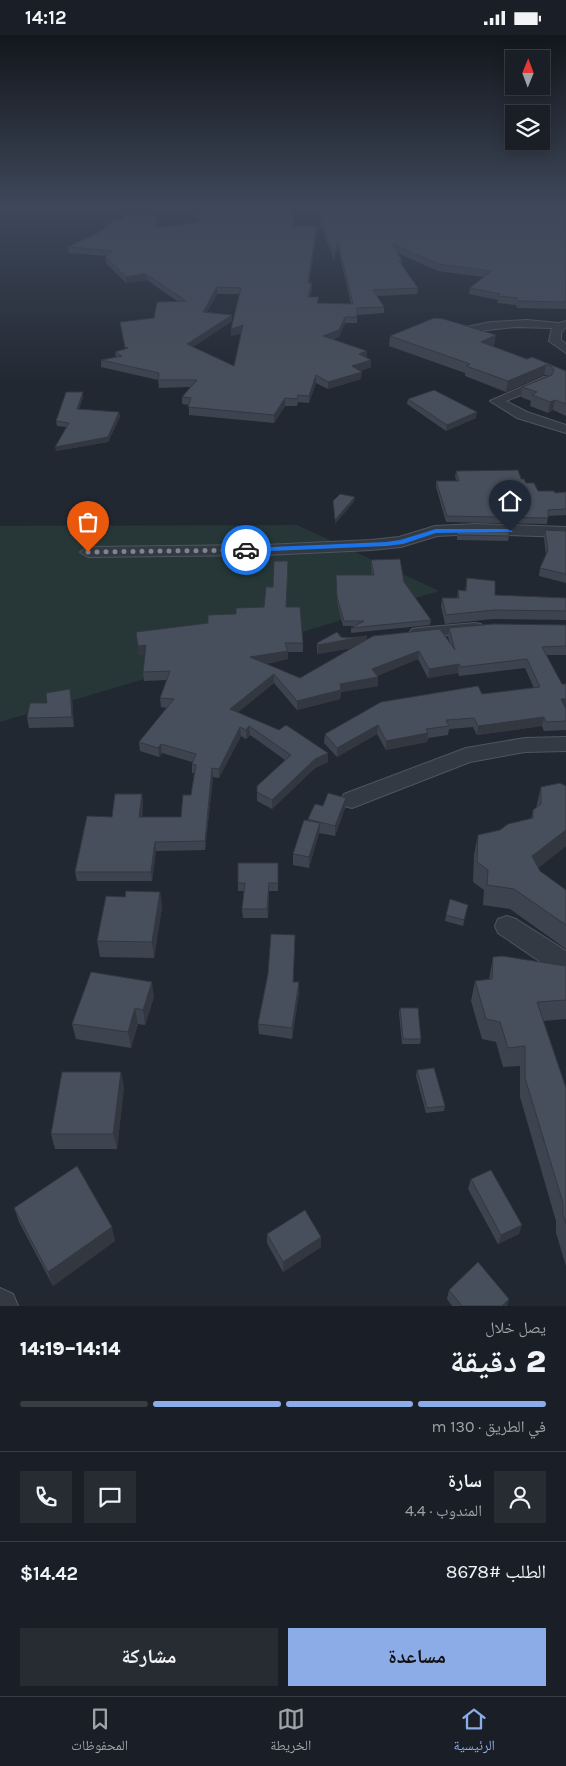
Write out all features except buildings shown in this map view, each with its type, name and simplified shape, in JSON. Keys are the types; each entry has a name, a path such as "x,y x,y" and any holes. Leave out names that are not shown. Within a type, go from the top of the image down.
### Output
{"street":[{"path":"470,329 484,326 542,323 563,325"},
{"path":"563,325 555,333 555,341 566,350"},
{"path":"545,381 496,401 522,415 566,429"},
{"path":"88,552 265,550 371,545 401,542 436,531 476,529 566,532"},
{"path":"405,635 493,627"},
{"path":"352,800 466,755 525,745 566,744"},
{"path":"508,926 566,965"}],"shaded area":[{"path":"297,525 439,591 0,722 0,526"}],"way so far":[{"path":"88,552 246,550"}],"route":[{"path":"246,550 386,544 401,542 436,531 476,529 510,531"}]}
